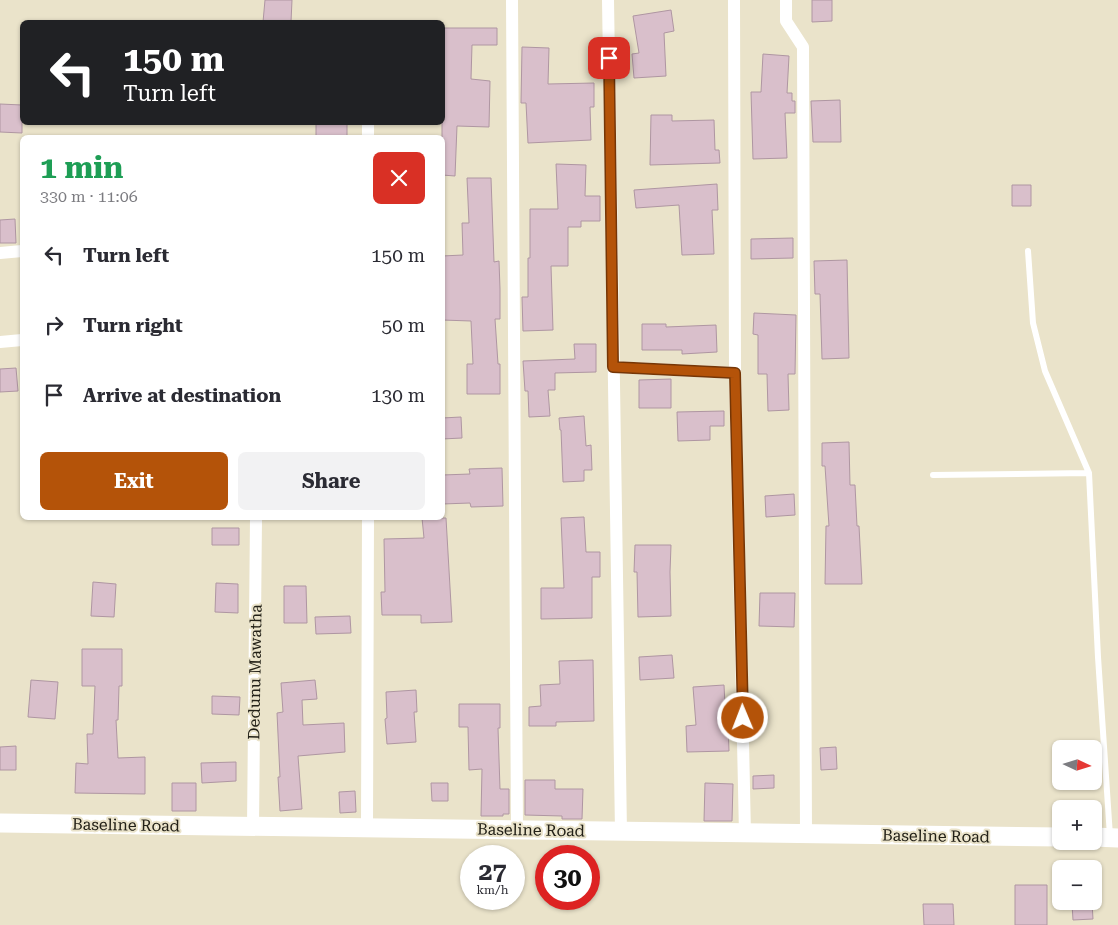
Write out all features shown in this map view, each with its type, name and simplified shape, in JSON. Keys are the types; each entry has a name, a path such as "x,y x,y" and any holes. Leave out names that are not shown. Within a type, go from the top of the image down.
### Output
{"main road":[{"name":"Baseline Road","path":"0,823 1052,837"}],"street":[{"path":"512,0 517,830"},
{"path":"608,0 621,832"},
{"path":"734,0 735,373 746,834"},
{"path":"786,0 786,21 803,47 806,834"},
{"path":"0,253 20,251"},
{"path":"0,342 20,340"},
{"path":"613,367 735,373"},
{"name":"Dedunu Mawatha","path":"253,827 256,520"},
{"path":"368,520 368,828"}],"lane":[{"path":"1028,252 1033,323 1045,371 1089,473 1107,838"},
{"path":"933,476 1089,473"}],"building":[{"path":"265,0 292,0 291,20 263,20"},
{"path":"812,0 832,0 832,21 812,22"},
{"path":"671,10 674,31 664,33 666,76 634,78 632,54 639,53 633,16"},
{"path":"445,28 497,28 497,45 472,45 471,79 490,81 489,127 457,126 455,176 445,175 445,135 442,135 442,125 445,125"},
{"path":"522,47 549,48 548,84 594,83 594,107 590,107 591,140 528,143 526,103 521,103"},
{"path":"763,54 789,56 787,93 792,93 792,101 795,101 795,113 785,113 787,158 753,159 751,92 761,92"},
{"path":"840,100 841,142 813,142 811,101"},
{"path":"0,104 20,105 22,133 0,132"},
{"path":"651,115 672,115 672,121 714,120 715,150 719,150 720,163 650,165"},
{"path":"316,125 347,125 347,135 316,135"},
{"path":"556,164 586,165 585,196 600,196 600,221 581,221 581,227 568,227 568,266 551,266 553,330 523,331 522,297 528,297 530,209 558,209"},
{"path":"467,178 491,178 494,262 499,261 500,319 495,319 498,364 500,364 500,394 467,394 467,364 473,364 471,321 445,320 445,256 463,255 462,223 469,223"},
{"path":"717,184 718,210 712,210 714,254 682,255 679,205 636,208 634,190"},
{"path":"1012,185 1031,185 1031,206 1012,206"},
{"path":"15,219 16,243 0,243 0,220"},
{"path":"793,238 793,258 751,259 751,239"},
{"path":"847,260 849,358 822,359 820,294 815,294 814,261"},
{"path":"754,313 796,315 795,374 788,374 789,410 768,411 767,374 758,374 758,335 753,334"},
{"path":"642,324 666,324 666,327 716,325 717,352 682,354 682,350 642,350"},
{"path":"574,344 596,344 596,372 555,373 555,390 548,390 550,416 529,417 528,391 525,391 523,361 575,359"},
{"path":"16,368 18,391 0,392 0,369"},
{"path":"671,379 671,408 639,408 639,380"},
{"path":"724,411 724,426 710,426 710,440 678,441 677,412"},
{"path":"584,416 586,446 591,445 592,470 584,470 584,481 563,482 559,418"},
{"path":"461,417 462,438 445,439 445,418"},
{"path":"849,442 850,485 855,485 862,584 825,584 826,526 829,526 825,466 822,466 822,443"},
{"path":"502,468 503,506 471,507 470,503 445,504 445,475 470,474 469,469"},
{"path":"794,494 795,515 766,517 765,496"},
{"path":"584,517 586,552 600,552 600,577 592,577 592,618 541,619 541,588 564,588 561,518"},
{"path":"446,518 452,622 421,623 421,615 382,615 381,592 385,592 384,539 424,538 422,520 445,520"},
{"path":"212,528 239,528 239,545 212,545"},
{"path":"635,545 671,545 671,616 638,617 637,572 634,572"},
{"path":"93,582 116,584 114,617 91,616"},
{"path":"216,583 238,584 238,613 215,612"},
{"path":"284,586 306,586 307,623 284,623"},
{"path":"760,593 795,593 794,627 759,626"},
{"path":"350,616 351,633 316,634 315,617"},
{"path":"82,649 122,649 122,686 119,686 118,720 116,720 118,758 145,757 145,794 75,793 76,763 88,764 87,734 93,734 95,686 82,686"},
{"path":"672,655 674,678 640,680 639,657"},
{"path":"593,660 594,721 556,722 556,726 529,726 529,707 541,706 540,685 560,684 559,661"},
{"path":"31,680 58,682 55,719 28,717"},
{"path":"315,680 317,699 302,700 303,725 344,723 345,752 298,756 302,809 280,811 277,713 283,712 281,683"},
{"path":"724,685 729,751 687,752 686,726 696,725 693,687"},
{"path":"416,690 417,712 414,712 416,742 387,744 385,719 387,718 386,692"},
{"path":"212,696 240,697 239,715 212,714"},
{"path":"459,704 500,704 500,728 498,728 500,789 509,789 509,814 503,814 503,816 481,816 482,769 469,770 468,727 459,727"},
{"path":"16,746 16,770 0,770 0,747"},
{"path":"836,747 837,769 821,770 820,748"},
{"path":"236,762 236,781 202,783 201,763"},
{"path":"774,775 774,788 753,789 753,776"},
{"path":"525,780 555,780 555,789 583,789 582,819 562,819 562,816 525,815"},
{"path":"172,783 196,783 196,811 172,811"},
{"path":"431,783 448,783 448,801 432,801"},
{"path":"705,783 733,784 732,821 704,821"},
{"path":"355,791 356,812 340,813 339,792"},
{"path":"1015,885 1047,885 1047,925 1015,925"},
{"path":"923,904 953,904 954,925 924,925"},
{"path":"1072,910 1092,910 1093,919 1073,920"}],"route":[{"path":"609,58 613,367 735,373 743,718"}]}
